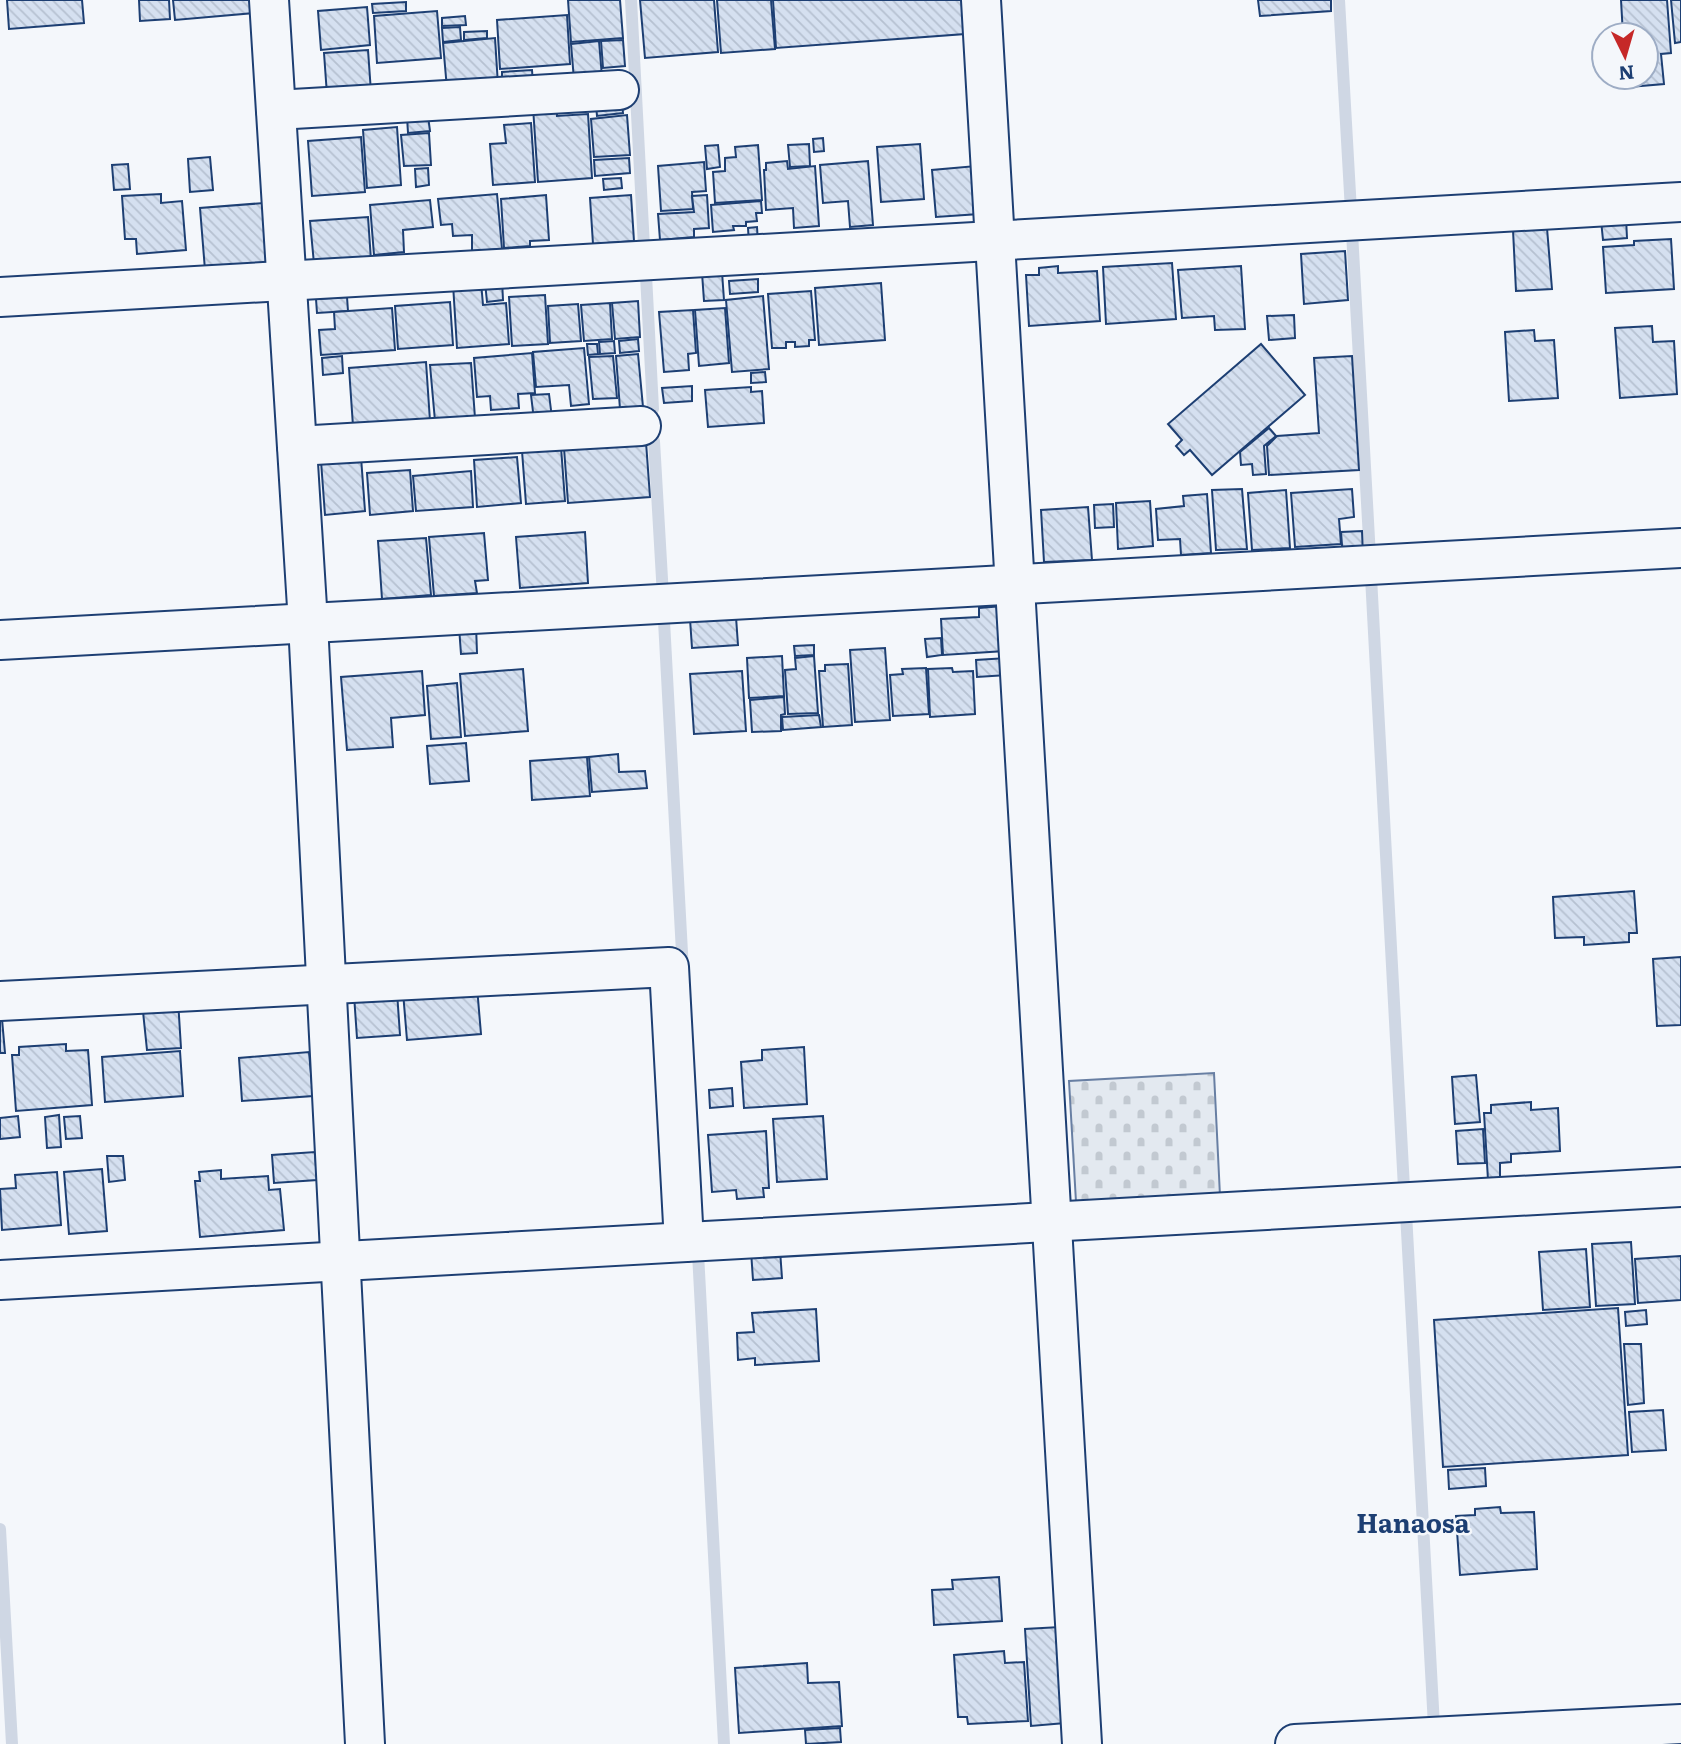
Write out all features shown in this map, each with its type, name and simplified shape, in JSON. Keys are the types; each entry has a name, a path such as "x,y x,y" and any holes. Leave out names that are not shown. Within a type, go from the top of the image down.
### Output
{"street":[{"path":"269,0 308,623 365,1744"},
{"path":"981,0 1082,1744"},
{"path":"276,110 619,90"},
{"path":"0,297 1681,202"},
{"path":"297,446 641,426"},
{"path":"0,640 1681,548"},
{"path":"0,1000 668,967 684,1242"},
{"path":"0,1280 1681,1187"},
{"path":"1295,1744 1681,1724"}],"green space":[{"path":"1214,1073 1220,1196 1076,1202 1069,1081"}],"building":[{"path":"7,0 82,0 84,23 9,29"},
{"path":"139,0 169,0 170,19 140,21"},
{"path":"173,0 253,0 254,13 175,20"},
{"path":"568,0 620,0 623,38 571,42"},
{"path":"640,0 714,0 718,52 645,58"},
{"path":"717,0 771,0 775,49 721,53"},
{"path":"773,0 962,0 965,34 776,48"},
{"path":"1258,0 1331,0 1331,11 1260,16"},
{"path":"1621,0 1667,0 1671,53 1661,54 1664,84 1660,84 1660,21 1622,21"},
{"path":"1671,0 1681,0 1681,42 1675,43"},
{"path":"406,2 406,11 373,13 372,4"},
{"path":"367,7 370,45 321,50 318,11"},
{"path":"437,11 441,58 377,63 374,16"},
{"path":"567,15 570,64 500,69 497,20"},
{"path":"465,16 466,25 442,26 442,18"},
{"path":"460,27 461,40 443,42 442,28"},
{"path":"487,31 487,38 464,40 464,32"},
{"path":"495,38 498,85 447,89 443,43"},
{"path":"623,40 625,66 603,68 601,41"},
{"path":"599,41 602,77 574,80 571,44"},
{"path":"368,50 371,92 327,95 324,53"},
{"path":"532,70 533,83 502,86 502,72"},
{"path":"622,103 623,113 597,116 596,105"},
{"path":"557,106 557,116 588,114 592,178 538,182 533,107"},
{"path":"627,115 630,155 594,157 591,119"},
{"path":"428,116 430,131 408,133 407,117"},
{"path":"531,123 535,182 493,185 490,144 506,143 504,125"},
{"path":"397,127 401,185 367,188 363,130"},
{"path":"429,133 431,165 404,166 401,135"},
{"path":"361,137 365,192 312,196 308,141"},
{"path":"823,138 824,151 814,152 813,139"},
{"path":"809,144 810,166 790,167 788,145"},
{"path":"920,144 924,199 881,202 877,147"},
{"path":"718,145 720,167 707,169 705,146"},
{"path":"758,145 762,200 715,203 713,172 725,171 725,158 736,157 735,147"},
{"path":"210,157 213,190 190,192 188,159"},
{"path":"629,158 630,173 595,176 594,160"},
{"path":"787,161 788,169 815,166 819,226 794,228 793,208 766,210 766,163"},
{"path":"868,161 873,225 850,227 848,201 823,203 820,165"},
{"path":"704,162 706,191 692,192 693,209 661,211 658,166"},
{"path":"128,164 130,189 114,190 112,165"},
{"path":"976,166 979,214 936,217 932,170"},
{"path":"428,168 429,185 416,187 415,169"},
{"path":"621,178 622,188 604,190 603,179"},
{"path":"161,194 161,203 182,201 186,250 137,254 136,239 125,239 122,196"},
{"path":"497,194 502,249 472,251 472,235 453,236 452,224 441,225 438,199"},
{"path":"546,195 549,240 530,241 530,246 504,248 501,199"},
{"path":"631,195 634,241 593,244 590,198"},
{"path":"707,195 709,228 694,229 694,237 660,240 658,214 694,212 692,196"},
{"path":"430,200 433,227 403,230 404,252 374,255 370,205"},
{"path":"761,201 762,213 756,213 757,221 746,222 746,226 733,226 734,230 713,232 711,205"},
{"path":"264,203 269,266 205,270 200,208"},
{"path":"368,217 371,260 314,264 310,221"},
{"path":"1626,218 1627,238 1603,240 1601,220"},
{"path":"757,227 758,243 749,244 748,228"},
{"path":"1547,228 1552,289 1516,291 1513,230"},
{"path":"1671,239 1674,289 1606,293 1603,247 1634,245 1634,241"},
{"path":"1345,251 1348,300 1304,304 1301,254"},
{"path":"1172,263 1176,319 1106,324 1103,267"},
{"path":"1058,266 1058,273 1097,271 1100,321 1029,326 1026,275 1039,275 1039,268"},
{"path":"1241,266 1245,329 1215,330 1214,316 1182,318 1178,270"},
{"path":"722,272 724,300 704,301 702,273"},
{"path":"758,279 758,292 730,294 729,281"},
{"path":"502,280 503,300 487,302 485,282"},
{"path":"481,282 483,305 506,303 509,344 457,348 453,284"},
{"path":"881,283 885,340 819,345 815,288"},
{"path":"811,291 815,340 809,340 809,346 795,347 795,342 786,342 786,348 772,348 768,294"},
{"path":"545,295 548,344 512,346 509,297"},
{"path":"763,296 769,369 732,372 726,300"},
{"path":"347,297 348,311 317,313 316,299"},
{"path":"638,301 640,337 615,339 612,303"},
{"path":"450,302 453,345 398,349 395,306"},
{"path":"610,303 612,339 584,341 581,305"},
{"path":"578,304 581,341 550,343 548,306"},
{"path":"392,308 395,350 321,355 319,330 335,329 334,312"},
{"path":"725,308 729,363 699,366 695,310"},
{"path":"693,310 696,353 688,354 689,370 664,372 659,312"},
{"path":"1294,315 1295,338 1269,340 1267,316"},
{"path":"1652,326 1653,342 1674,341 1677,394 1620,398 1615,328"},
{"path":"1534,330 1535,341 1554,340 1558,398 1509,401 1505,332"},
{"path":"638,339 639,351 620,353 619,341"},
{"path":"614,341 615,353 600,354 599,342"},
{"path":"587,344 597,344 598,354 588,355"},
{"path":"1261,344 1305,395 1212,475 1190,450 1184,455 1176,446 1182,440 1168,424"},
{"path":"584,348 589,404 571,406 569,385 536,387 533,352"},
{"path":"532,353 535,393 518,394 519,408 491,410 490,396 477,397 474,358"},
{"path":"638,354 643,407 620,409 616,356"},
{"path":"342,356 343,373 323,375 322,358"},
{"path":"613,356 617,398 593,399 589,357"},
{"path":"1352,356 1359,470 1269,475 1267,446 1277,436 1319,433 1314,358"},
{"path":"426,362 430,421 353,426 349,368"},
{"path":"471,363 475,418 435,421 430,365"},
{"path":"765,372 766,382 751,383 751,373"},
{"path":"692,386 692,401 664,403 662,388"},
{"path":"751,387 751,392 762,391 764,423 708,427 705,390"},
{"path":"549,394 552,418 534,420 531,395"},
{"path":"1269,428 1276,436 1264,446 1266,474 1253,475 1252,464 1241,465 1240,452"},
{"path":"646,442 650,497 568,503 564,448"},
{"path":"561,447 565,501 526,504 522,451"},
{"path":"361,457 365,511 325,515 321,461"},
{"path":"517,457 521,503 477,507 474,460"},
{"path":"410,470 413,511 370,515 367,473"},
{"path":"471,471 473,507 416,511 413,476"},
{"path":"1242,489 1247,549 1216,550 1212,490"},
{"path":"1352,489 1354,517 1339,519 1341,544 1295,547 1291,493"},
{"path":"1286,490 1290,548 1252,550 1248,493"},
{"path":"1207,494 1211,553 1181,555 1180,539 1158,540 1156,509 1184,506 1183,496"},
{"path":"1150,501 1153,546 1118,549 1116,503"},
{"path":"1113,504 1114,527 1095,528 1094,505"},
{"path":"1088,507 1092,560 1044,562 1041,510"},
{"path":"1362,531 1363,556 1343,558 1341,532"},
{"path":"585,532 588,583 520,588 516,537"},
{"path":"484,533 488,580 475,581 477,593 434,596 429,537"},
{"path":"426,538 431,595 382,599 378,541"},
{"path":"1003,606 1005,651 943,655 941,619 979,617 979,608"},
{"path":"736,617 738,645 692,648 690,619"},
{"path":"476,625 477,653 461,654 459,627"},
{"path":"941,638 942,655 927,657 925,639"},
{"path":"814,645 814,655 795,656 794,646"},
{"path":"885,648 890,720 855,722 850,650"},
{"path":"782,656 784,696 749,698 747,658"},
{"path":"814,656 818,713 788,714 785,670 796,669 795,658"},
{"path":"1007,658 1007,675 977,677 976,660"},
{"path":"848,664 852,725 823,727 819,671 825,671 825,665"},
{"path":"926,668 929,714 893,716 890,675 903,674 902,669"},
{"path":"952,668 953,672 973,671 975,714 930,717 928,669"},
{"path":"523,669 528,731 465,736 460,674"},
{"path":"422,671 425,715 391,718 393,747 347,750 341,677"},
{"path":"742,671 746,731 694,734 690,674"},
{"path":"457,683 461,737 431,739 427,686"},
{"path":"784,697 785,714 781,715 781,731 752,732 750,700"},
{"path":"819,715 821,727 783,730 782,717"},
{"path":"466,743 469,781 430,784 427,746"},
{"path":"618,754 619,772 645,771 647,788 592,792 589,757"},
{"path":"587,757 590,796 532,800 530,761"},
{"path":"1634,891 1637,933 1629,933 1629,942 1584,945 1584,937 1555,938 1553,897"},
{"path":"1681,957 1681,1025 1657,1026 1653,959"},
{"path":"477,987 481,1034 407,1040 403,992"},
{"path":"397,992 400,1035 357,1038 354,995"},
{"path":"178,1000 181,1048 147,1050 142,1002"},
{"path":"2,1019 5,1053 0,1053"},
{"path":"66,1044 66,1051 88,1050 92,1105 16,1111 12,1055 19,1055 19,1047"},
{"path":"804,1047 807,1104 744,1108 741,1062 762,1060 762,1050"},
{"path":"180,1051 183,1096 105,1102 102,1057"},
{"path":"309,1052 313,1096 242,1101 239,1058"},
{"path":"1476,1075 1480,1122 1455,1124 1452,1077"},
{"path":"732,1088 733,1106 710,1108 709,1090"},
{"path":"1531,1102 1531,1110 1558,1108 1560,1151 1511,1154 1511,1162 1500,1163 1500,1179 1488,1180 1484,1113 1491,1113 1491,1105"},
{"path":"59,1115 61,1147 47,1148 45,1117"},
{"path":"18,1116 20,1137 0,1139 0,1118"},
{"path":"80,1116 82,1138 66,1139 64,1117"},
{"path":"823,1116 827,1179 777,1182 773,1119"},
{"path":"1483,1129 1485,1163 1458,1164 1456,1131"},
{"path":"766,1131 769,1188 763,1188 764,1197 737,1199 736,1190 712,1192 708,1135"},
{"path":"315,1152 317,1180 274,1183 272,1155"},
{"path":"107,1156 123,1156 125,1180 109,1182"},
{"path":"102,1169 107,1231 69,1234 64,1172"},
{"path":"221,1170 221,1179 268,1176 269,1190 280,1189 284,1230 200,1237 195,1181 200,1181 199,1172"},
{"path":"57,1172 61,1225 2,1230 0,1189 16,1188 15,1175"},
{"path":"1631,1242 1635,1304 1596,1306 1592,1244"},
{"path":"1586,1249 1590,1307 1543,1310 1539,1252"},
{"path":"780,1250 782,1278 753,1280 751,1251"},
{"path":"1681,1256 1681,1300 1638,1303 1635,1259"},
{"path":"1618,1308 1628,1455 1443,1467 1434,1320"},
{"path":"816,1309 819,1361 755,1365 755,1358 738,1360 737,1333 754,1332 752,1313"},
{"path":"1646,1310 1647,1324 1626,1326 1625,1312"},
{"path":"1624,1344 1641,1344 1644,1403 1628,1405"},
{"path":"1663,1410 1666,1450 1632,1452 1629,1412"},
{"path":"1485,1468 1486,1486 1449,1489 1448,1470"},
{"path":"1500,1507 1501,1513 1534,1512 1537,1569 1460,1575 1456,1516 1475,1515 1475,1509"},
{"path":"999,1577 1002,1621 934,1625 932,1590 953,1589 952,1580"},
{"path":"1060,1627 1065,1723 1031,1726 1025,1629"},
{"path":"1004,1651 1005,1663 1024,1662 1028,1721 968,1724 967,1717 958,1717 954,1655"},
{"path":"807,1663 808,1683 839,1682 842,1726 739,1733 735,1668"},
{"path":"840,1728 841,1742 806,1744 805,1730"}],"waterway":[{"path":"631,0 644,247"},
{"path":"1339,0 1351,211"},
{"path":"1352,232 1370,557"},
{"path":"646,275 653,409"},
{"path":"654,441 663,596"},
{"path":"1371,577 1404,1188"},
{"path":"664,621 683,971"},
{"path":"1406,1213 1434,1726"},
{"path":"698,1253 724,1744"},
{"path":"0,1529 12,1744"}],"district":[{"name":"Hanaosa","path":"1413,1524"}]}
